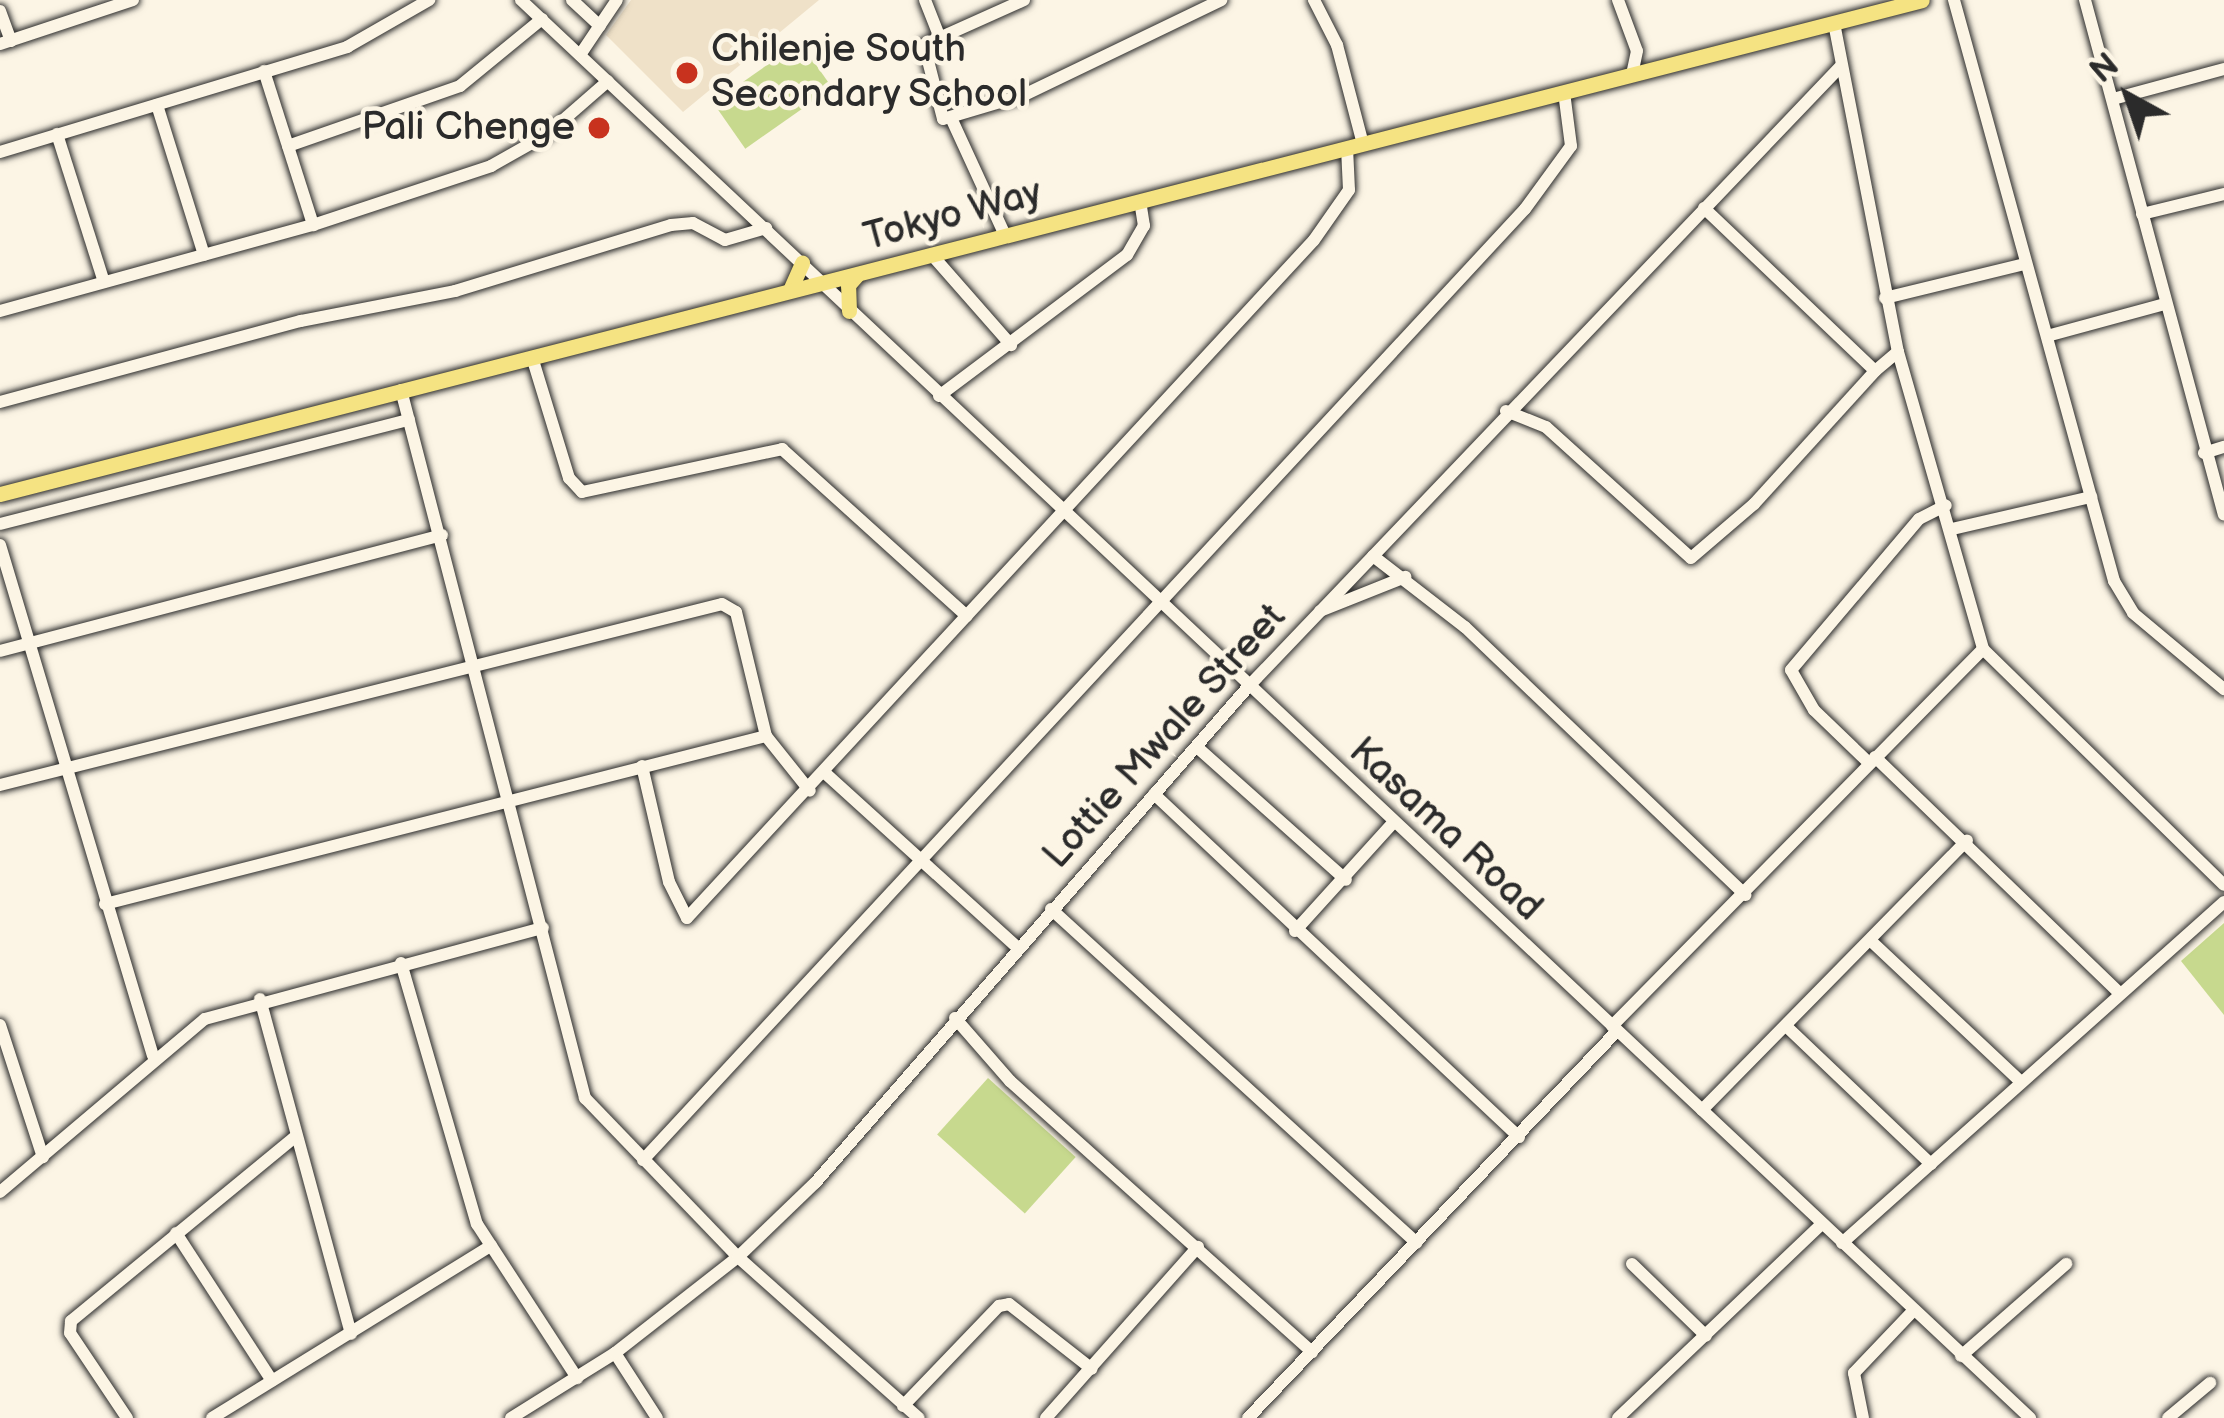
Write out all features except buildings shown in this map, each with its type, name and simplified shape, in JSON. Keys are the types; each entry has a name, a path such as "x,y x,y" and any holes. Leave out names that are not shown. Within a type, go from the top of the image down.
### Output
{"main road":[{"name":"Tokyo Way","path":"0,494 1922,0"},
{"path":"788,292 802,263"},
{"path":"849,311 848,285 857,274"}],"street":[{"path":"0,11 5,42 134,0"},
{"path":"0,152 374,36 429,0"},
{"name":"Kasama Road","path":"521,0 2030,1418"},
{"path":"572,0 600,26"},
{"path":"580,55 617,0"},
{"path":"925,0 940,38"},
{"path":"1006,235 952,120 938,114 924,45 1024,0"},
{"path":"952,120 1024,95 1221,0"},
{"path":"642,766 684,919 810,791 1059,509 1313,240 1349,190 1355,146 1336,46 1314,0"},
{"path":"1618,0 1637,51 1632,75"},
{"path":"1954,0 2024,264 2122,599 2224,689"},
{"path":"2085,0 2224,515"},
{"path":"288,146 435,99 542,19"},
{"path":"1834,23 1840,67 1862,144 1898,352 1946,506 1983,649 2224,885"},
{"name":"Lottie Mwale Street","path":"511,1418 615,1353 739,1257 874,1119 1017,947 1248,687 1506,411 1840,67"},
{"path":"2114,99 2224,69"},
{"path":"264,71 313,225"},
{"path":"0,311 313,225 520,153 608,81"},
{"path":"643,1160 1565,161 1571,146 1564,92"},
{"path":"157,105 204,254"},
{"path":"57,134 104,282"},
{"path":"2142,214 2224,194"},
{"path":"939,396 1127,255 1144,226 1141,202"},
{"path":"1704,208 1875,371"},
{"path":"0,402 301,321 455,291 670,225 693,223 725,239 766,228"},
{"path":"932,255 1011,345"},
{"path":"1886,298 2024,264"},
{"path":"2047,336 2165,304"},
{"path":"1506,411 1546,427 1691,558 1754,504 1875,371 1898,352"},
{"path":"532,357 569,478 582,492 782,449 967,616"},
{"path":"401,390 512,797 585,1098 739,1257 919,1418"},
{"path":"0,524 174,476 409,420"},
{"path":"2204,453 2224,447"},
{"path":"167,449 174,476"},
{"path":"1952,529 2091,497"},
{"path":"1946,506 1919,519 1791,670 1814,710 1967,840 2120,994"},
{"path":"0,650 442,536"},
{"path":"0,545 32,643 63,769 153,1056"},
{"path":"1373,556 1405,577 1745,895"},
{"path":"1320,611 1405,577"},
{"path":"0,784 722,604 736,612 766,736 810,791"},
{"path":"1248,1418 1520,1137 1614,1029 1983,649"},
{"path":"105,904 766,736"},
{"path":"1198,748 1346,880"},
{"path":"825,773 1017,947"},
{"path":"1154,794 1294,932 1520,1137"},
{"path":"1294,932 1346,880 1394,821"},
{"path":"1702,1111 1967,840"},
{"path":"1842,1243 2224,902"},
{"path":"1051,909 1417,1243"},
{"path":"0,1192 153,1056 205,1019 260,999 543,928"},
{"path":"1871,941 2020,1082"},
{"path":"400,963 457,1167 491,1246 577,1378"},
{"path":"260,999 351,1334"},
{"path":"956,1018 1010,1082 1312,1352"},
{"path":"0,1024 43,1156"},
{"path":"1787,1027 1931,1164"},
{"path":"127,1418 70,1333 71,1321 296,1136"},
{"path":"1618,1418 1822,1224"},
{"path":"176,1233 272,1382"},
{"path":"218,1417 491,1246"},
{"path":"1046,1418 1198,1247"},
{"path":"1632,1264 1706,1336"},
{"path":"1961,1356 2066,1264"},
{"path":"903,1406 999,1306 1010,1304 1092,1369"},
{"path":"1862,1418 1854,1373 1913,1311"},
{"path":"615,1353 657,1418"},
{"path":"2168,1418 2210,1383"}],"shaded area":[{"name":"Chilenje South Secondary School","path":"631,0 819,0 683,112 606,35"}],"green space":[{"path":"800,42 832,88 745,149 713,103"},
{"path":"2224,923 2224,1015 2181,961"},
{"path":"988,1078 1076,1157 1025,1213 937,1134"}],"place":[{"name":"Chilenje South Secondary School","path":"687,73"},
{"name":"Pali Chenge","path":"599,128"}]}
